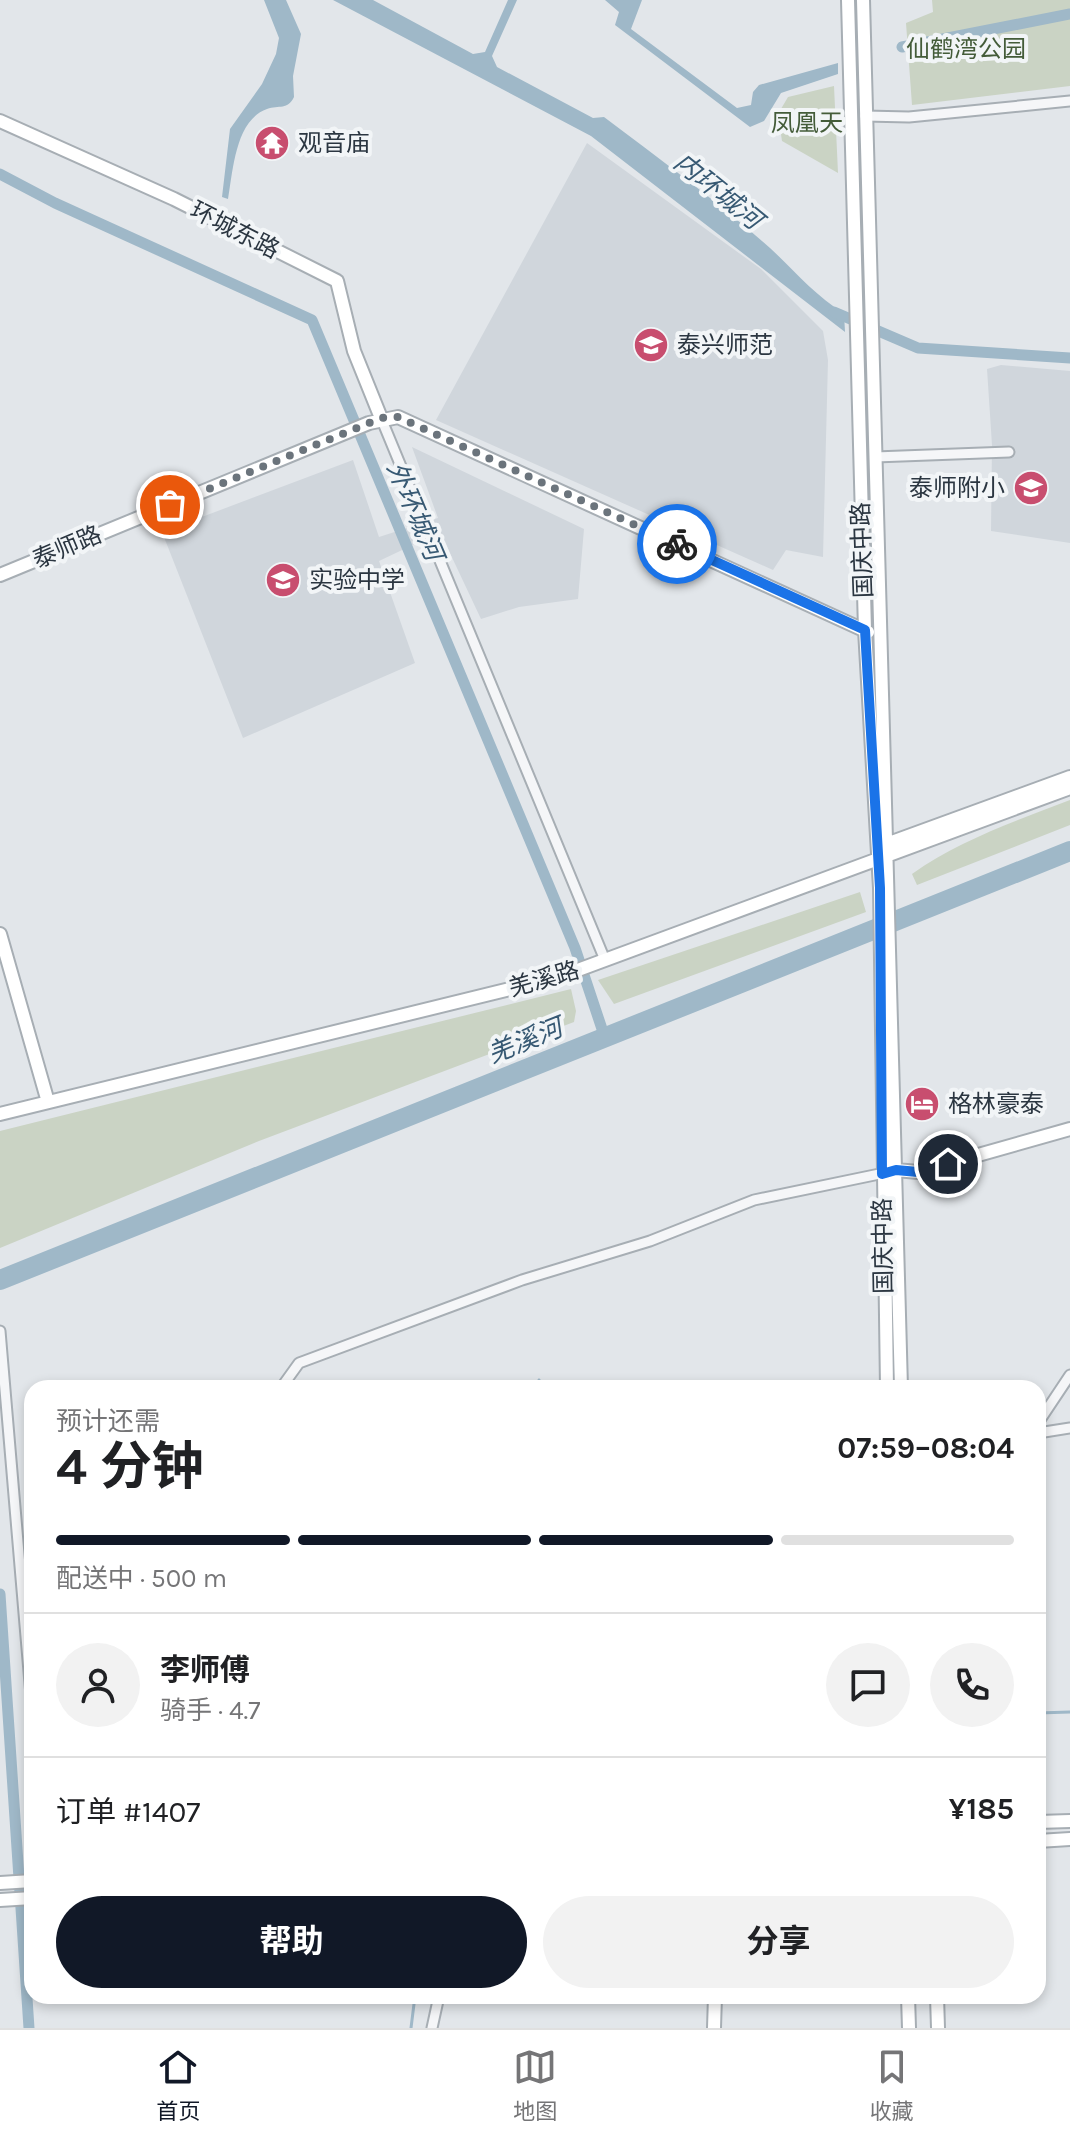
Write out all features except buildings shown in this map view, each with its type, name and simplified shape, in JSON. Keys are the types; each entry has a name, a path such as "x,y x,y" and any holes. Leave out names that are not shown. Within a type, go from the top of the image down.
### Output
{"street":[{"name":"国庆中路","path":"848,0 854,312 865,630 883,851"},
{"name":"国庆中路","path":"863,0 870,317 882,638 886,980 896,1170 901,1380"},
{"path":"865,116 909,117 1070,101"},
{"name":"环城东路","path":"0,121 174,199 337,281 375,420"},
{"path":"605,960 375,420 398,417 882,638"},
{"name":"泰师路","path":"0,575 375,420"},
{"path":"875,457 1009,452"},
{"name":"羌溪路","path":"0,1114 559,977 1070,777"},
{"name":"羌溪路","path":"883,851 1070,788"},
{"path":"0,934 48,1102"},
{"name":"国庆中路","path":"886,980 882,1174 887,1380"},
{"path":"287,1380 299,1363 522,1280 650,1241 754,1200 896,1170 918,1172 1070,1129"},
{"path":"1,1330 24,1610"},
{"path":"1046,1411 1070,1375"},
{"path":"1046,1432 1070,1428"},
{"path":"1046,1822 1070,1821"},
{"path":"1046,1840 1070,1839"},
{"path":"0,1883 24,1882"},
{"path":"0,1900 24,1898"},
{"path":"432,2028 437,2004"},
{"path":"714,2028 715,2004"},
{"path":"908,2004 909,2028"},
{"path":"937,2004 938,2028"}],"shaded area":[{"name":"泰兴师范","path":"587,143 761,269 823,331 828,360 823,557 786,550 773,570 436,420"},
{"name":"泰师附小","path":"1001,365 1070,371 1070,543 991,531 992,445 987,369"},
{"name":"实验中学","path":"412,447 584,529 578,599 519,607 481,619 440,532 379,561 415,663 243,738 162,532 353,460 379,537 438,518"}],"green space":[{"name":"仙鹤湾公园","path":"932,0 1070,0 1070,86 912,105 906,23 933,12"},
{"name":"凤凰天","path":"834,86 838,173 782,141 778,114 788,97"},
{"path":"1070,800 1070,825 917,885 912,874 949,851"},
{"path":"860,892 866,912 614,1004 598,980"},
{"path":"571,989 576,1011 574,1022 259,1141 0,1248 0,1131"}],"water":[{"path":"264,0 286,0 301,34 293,76 294,97 286,105 256,115 248,124 237,148 228,199 222,197 230,129 262,84 276,54 279,38"},
{"path":"333,0 373,0 473,54 485,52 508,0 517,0 492,56 497,67 593,118 604,117 709,197 770,248 814,291 844,313 845,332 591,136"},
{"path":"605,0 642,0 631,29 737,108 751,105 753,92 759,85 838,63 838,74 781,93 764,121 750,127 615,25 619,12"}],"waterway":[{"path":"902,47 1070,14"},
{"name":"外环城河","path":"0,174 55,203 312,320 575,948 605,1038"},
{"name":"内环城河","path":"834,312 918,348 1070,358"},
{"name":"羌溪河","path":"0,1280 1070,851"},
{"path":"0,1594 24,1953"},
{"path":"1046,1713 1070,1712"},
{"path":"27,2004 29,2028"},
{"path":"411,2028 414,2004"}],"way so far":[{"path":"170,505 381,418 398,417 677,544"}],"place":[{"name":"观音庙","path":"272,143"},
{"name":"泰兴师范","path":"651,345"},
{"name":"泰师附小","path":"1031,488"},
{"name":"实验中学","path":"283,580"},
{"name":"格林豪泰","path":"922,1104"}],"route":[{"path":"677,544 865,630 880,888 882,1174 896,1170 918,1172 948,1164"}]}
